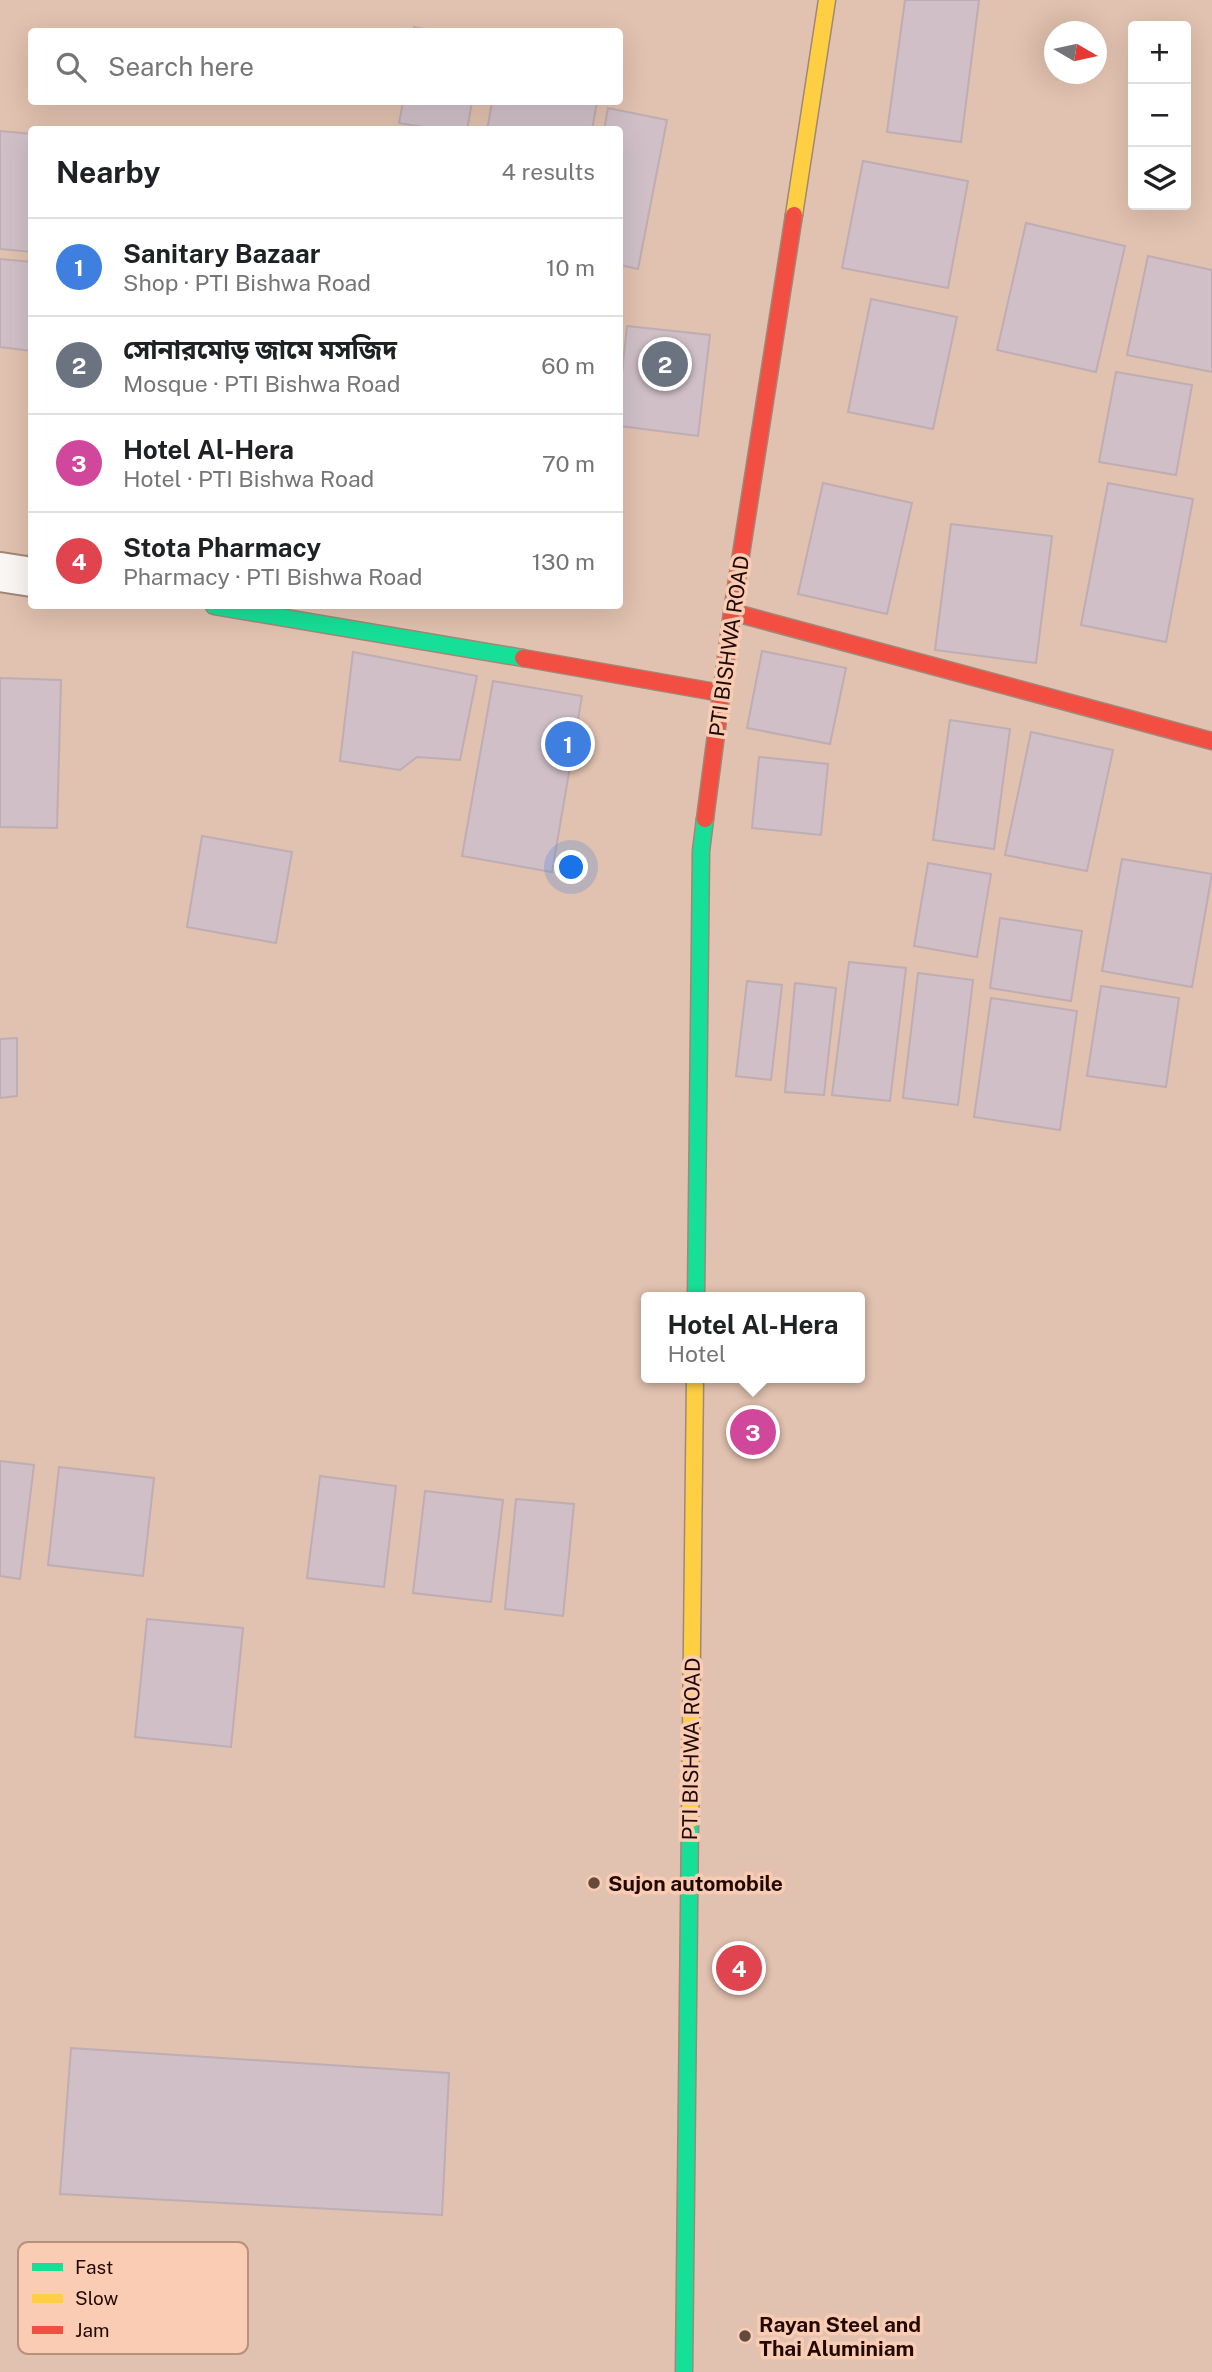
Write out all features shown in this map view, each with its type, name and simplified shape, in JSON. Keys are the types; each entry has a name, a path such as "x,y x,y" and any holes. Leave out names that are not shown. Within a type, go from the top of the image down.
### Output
{"main road":[{"name":"PTI BISHWA ROAD","path":"696,1292 701,850 732,612 827,0"},
{"path":"233,609 391,634 721,693"},
{"path":"732,612 1212,741"},
{"name":"PTI BISHWA ROAD","path":"684,2372 695,1383"}],"street":[{"path":"0,572 28,576"}],"building":[{"path":"905,0 979,0 961,142 887,132"},
{"path":"402,105 471,105 468,126 417,126 399,123"},
{"path":"491,105 596,105 593,126 488,126"},
{"path":"608,108 667,120 638,269 623,266 623,126 605,126"},
{"path":"0,131 28,134 28,252 0,249"},
{"path":"863,161 968,181 948,288 842,268"},
{"path":"1026,223 1125,246 1096,372 997,350"},
{"path":"1148,256 1212,270 1212,372 1127,355"},
{"path":"0,259 28,262 28,350 0,347"},
{"path":"871,299 957,317 933,429 848,412"},
{"path":"627,326 710,335 698,436 623,426 623,364"},
{"path":"1116,372 1192,385 1176,475 1099,462"},
{"path":"823,483 912,503 887,614 798,594"},
{"path":"1108,483 1193,499 1166,642 1081,625"},
{"path":"951,524 1052,536 1036,663 935,650"},
{"path":"762,651 846,668 830,744 747,728"},
{"path":"353,652 477,676 460,760 417,757 400,770 340,761"},
{"path":"0,678 61,680 57,828 0,827"},
{"path":"493,681 582,696 552,872 462,856"},
{"path":"950,720 1010,729 994,849 933,840"},
{"path":"1031,732 1113,750 1087,871 1005,855"},
{"path":"759,757 828,764 821,835 752,828"},
{"path":"202,836 292,852 276,943 187,927"},
{"path":"1122,859 1212,874 1192,987 1102,971"},
{"path":"928,863 991,874 977,957 914,946"},
{"path":"1000,918 1082,931 1071,1001 990,988"},
{"path":"849,962 906,968 890,1101 832,1095"},
{"path":"918,973 973,980 958,1105 903,1098"},
{"path":"747,981 782,985 771,1080 736,1076"},
{"path":"795,983 836,988 824,1095 785,1092"},
{"path":"1101,986 1179,998 1166,1087 1087,1076"},
{"path":"991,998 1077,1011 1060,1130 974,1117"},
{"path":"17,1038 17,1096 0,1098 0,1039"},
{"path":"0,1461 34,1465 20,1579 0,1576"},
{"path":"59,1467 154,1478 143,1576 48,1565"},
{"path":"320,1476 396,1486 384,1587 307,1578"},
{"path":"425,1491 503,1500 491,1602 413,1593"},
{"path":"516,1499 574,1504 563,1616 505,1609"},
{"path":"147,1619 243,1628 231,1747 135,1737"},
{"path":"71,2048 449,2073 442,2215 60,2194"}],"traffic: fast":[{"path":"232,609 523,658"},
{"path":"696,1292 701,851 705,819"},
{"path":"684,2372 690,1820"}],"traffic: slow":[{"path":"794,215 827,0"},
{"path":"690,1820 695,1383"}],"traffic: jam":[{"path":"705,819 732,612 794,215"},
{"path":"732,612 1212,741"},
{"path":"523,658 721,693"}],"place":[{"name":"সোনারমোড় জামে মসজিদ","path":"665,364"},
{"name":"Sanitary Bazaar","path":"568,744"},
{"name":"Hotel Al-Hera","path":"753,1432"},
{"name":"Sujon automobile","path":"594,1883"},
{"name":"Stota Pharmacy","path":"739,1968"},
{"name":"Rayan Steel and Thai Aluminiam","path":"745,2336"}]}
